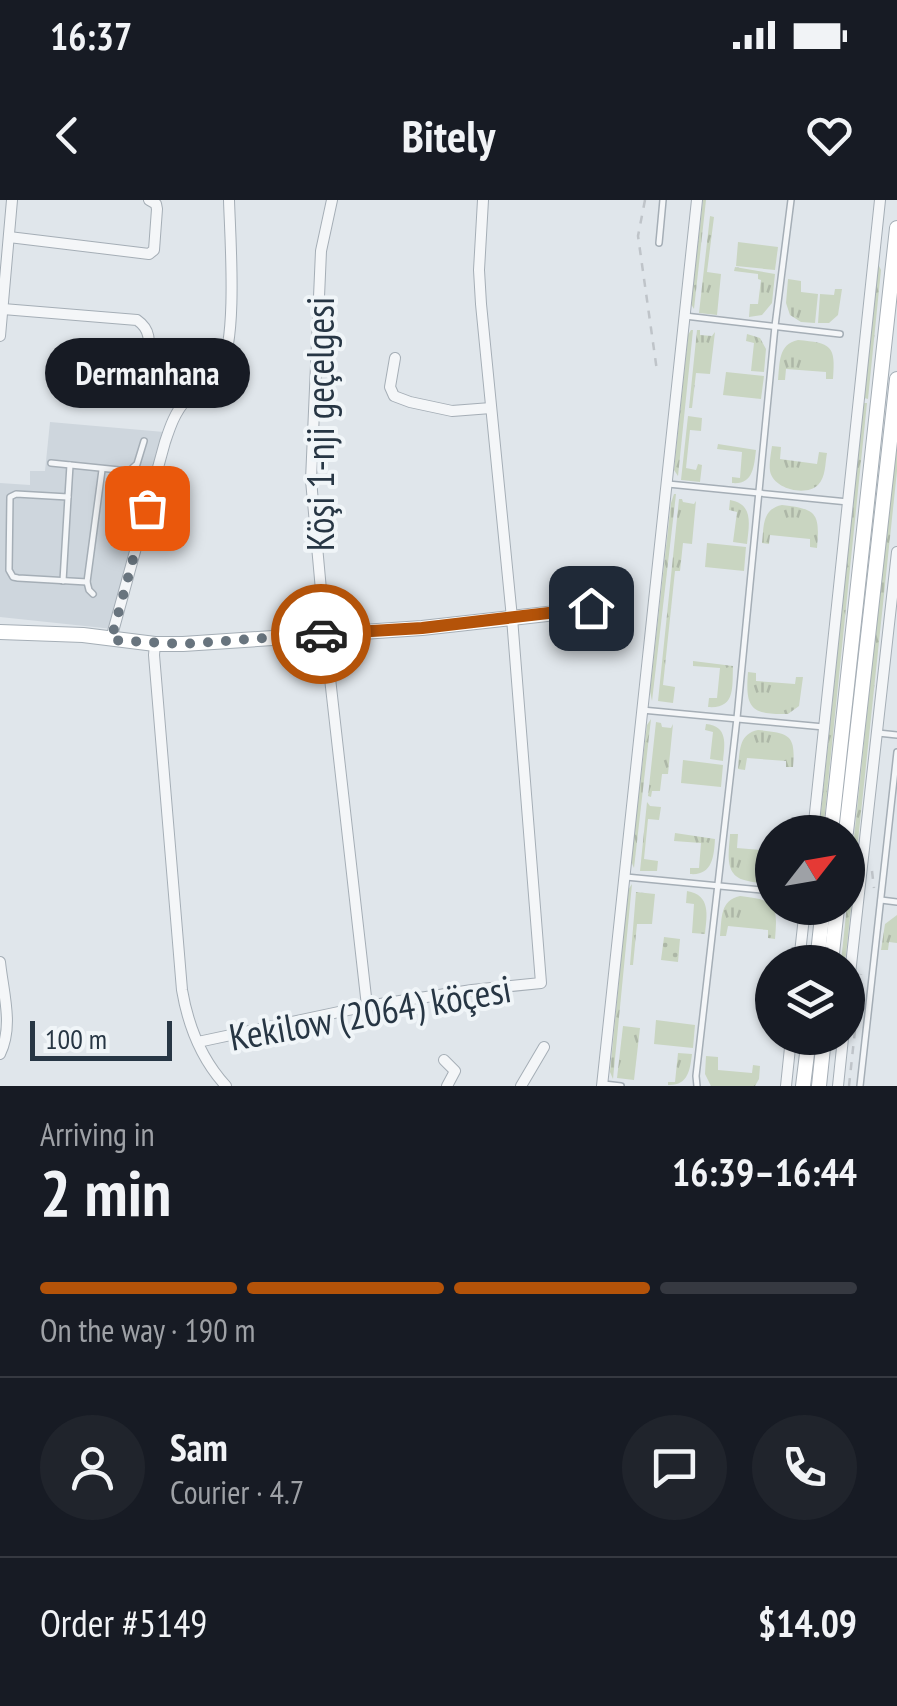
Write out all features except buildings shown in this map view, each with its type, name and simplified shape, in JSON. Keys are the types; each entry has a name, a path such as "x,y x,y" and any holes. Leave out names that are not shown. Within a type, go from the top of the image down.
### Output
{"main road":[{"path":"834,815 897,228"},
{"path":"848,815 897,378"},
{"path":"0,632 83,635 155,644 422,628 591,608"},
{"path":"803,1086 806,1055"},
{"path":"820,1086 823,1055"}],"street":[{"path":"0,336 12,200"},
{"path":"9,237 148,254 154,250 157,210 150,200"},
{"path":"111,640 165,442 184,402 218,372 225,357 230,324 229,200"},
{"name":"Köşi 1-nji geçelgesi","path":"332,200 320,250 312,447 313,526 367,1006"},
{"path":"482,200 479,270 512,618"},
{"path":"602,1085 698,200"},
{"path":"816,815 880,200"},
{"path":"876,228 894,260"},
{"path":"2,309 137,320 150,336 144,374 147,380 184,402"},
{"path":"396,358 390,387 394,396 452,411 491,408"},
{"path":"853,945 897,552"},
{"name":"Kekilow (2064) köçesi","path":"198,1042 367,1006 541,983 512,618"},
{"path":"155,644 182,990 198,1042 226,1086"},
{"path":"0,962 8,1026 7,1041 0,1054"},
{"path":"521,1086 544,1047"},
{"path":"838,1086 841,1055"},
{"path":"786,1086 789,1057 806,1058"},
{"path":"444,1060 456,1071 447,1086"},
{"path":"823,1060 840,1061"}],"lane":[{"path":"659,244 663,200"},
{"path":"697,1086 790,200"},
{"path":"685,316 840,334"},
{"path":"50,463 102,470 132,469 144,441"},
{"path":"63,581 70,465"},
{"path":"93,594 87,582 102,470"},
{"path":"668,484 848,502"},
{"path":"68,497 10,497 10,570 14,577 87,582"},
{"path":"642,710 826,727"},
{"path":"878,733 897,735"},
{"path":"860,1086 897,752"},
{"path":"625,877 755,889"},
{"path":"881,900 897,902"},
{"path":"602,1085 620,1086"}],"path":[{"path":"645,200 638,236 657,371"},
{"path":"872,870 875,892"},
{"path":"849,1086 852,1055"}],"shaded area":[{"path":"50,422 164,432 113,629 0,617 0,483 30,485 30,471 45,471"}],"green space":[{"path":"706,200 694,309 691,304"},
{"path":"710,216 714,217 707,272 721,274 717,315 699,313"},
{"path":"738,242 778,247 775,270 736,266"},
{"path":"878,264 881,270 868,399 864,398"},
{"path":"735,267 775,274 772,303 762,315 749,317 750,304 758,304 758,274 734,271"},
{"path":"788,279 801,281 801,292 818,294 815,323 801,322 790,315 786,303"},
{"path":"835,289 842,289 838,315 829,323 818,323 820,294 834,295"},
{"path":"693,330 678,476 674,470"},
{"path":"697,330 700,335 712,336 715,332 710,374 696,373 689,408"},
{"path":"747,334 760,338 766,349 764,372 751,371 754,343 746,341"},
{"path":"798,340 829,348 833,379 826,379 826,372 786,369 785,380 778,380 783,350"},
{"path":"726,372 764,376 761,399 723,395"},
{"path":"863,403 867,403 825,815 821,815"},
{"path":"688,416 702,418 701,431 690,430 686,468 696,470 698,464 702,465 700,482 681,480"},
{"path":"897,427 897,471 861,815 856,815"},
{"path":"718,444 756,450 748,478 732,483 732,477 740,478 742,452 717,449"},
{"path":"772,446 781,447 780,459 817,464 819,452 827,453 821,482 806,490 783,487 770,471"},
{"path":"676,494 652,701 650,691"},
{"path":"679,499 694,504 696,501 692,544 683,543 680,571 675,571 663,685 675,687 673,703 658,701"},
{"path":"730,500 746,511 747,544 733,542 737,512 729,510"},
{"path":"782,505 803,508 814,515 817,548 810,547 810,539 770,535 769,544 762,543 767,514"},
{"path":"707,543 746,547 744,571 705,567"},
{"path":"693,661 733,666 731,695 724,704 708,707 709,698 717,698 720,668 693,666"},
{"path":"748,672 756,673 756,681 795,684 796,677 803,677 799,706 788,714 758,711 748,694"},
{"path":"651,719 634,868 631,861 647,725"},
{"path":"656,722 662,727 671,728 673,724 668,774 662,774 660,791 652,791 651,797 648,796"},
{"path":"706,724 722,732 723,761 710,759 713,732 705,730"},
{"path":"758,730 788,737 793,748 793,767 786,767 786,761 747,758 745,770 738,769 743,740"},
{"path":"683,760 723,765 721,787 681,783"},
{"path":"647,802 661,807 659,820 648,819 644,859 658,861 657,871 640,871"},
{"path":"675,833 715,839 707,869 690,874 690,868 699,868 701,843 674,841"},
{"path":"730,834 738,834 737,848 755,850 755,882 734,875 729,856"},
{"path":"632,884 613,1079 610,1072 628,890"},
{"path":"687,891 704,901 705,934 692,933 694,904 686,903"},
{"path":"636,892 655,894 652,924 637,924 630,965"},
{"path":"733,898 755,898 755,925 776,925 775,939 768,938 768,930 728,926 726,936 720,936 725,906"},
{"path":"897,915 897,943 889,942 888,950 881,950 885,924"},
{"path":"845,925 849,925 847,945 843,945"},
{"path":"664,937 680,939 678,962 661,960"},
{"path":"656,1020 695,1025 693,1048 654,1044"},
{"path":"623,1026 640,1028 634,1080 617,1078"},
{"path":"678,1053 692,1054 689,1071 680,1083 668,1085 675,1082"},
{"path":"706,1056 718,1057 718,1070 752,1073 753,1065 760,1066 759,1079 755,1086 711,1086 705,1074"}],"way so far":[{"path":"147,508 111,640 183,644 321,634"}],"place":[{"name":"Dermanhana","path":"147,508"}],"route":[{"path":"321,634 422,628 591,608"}]}
